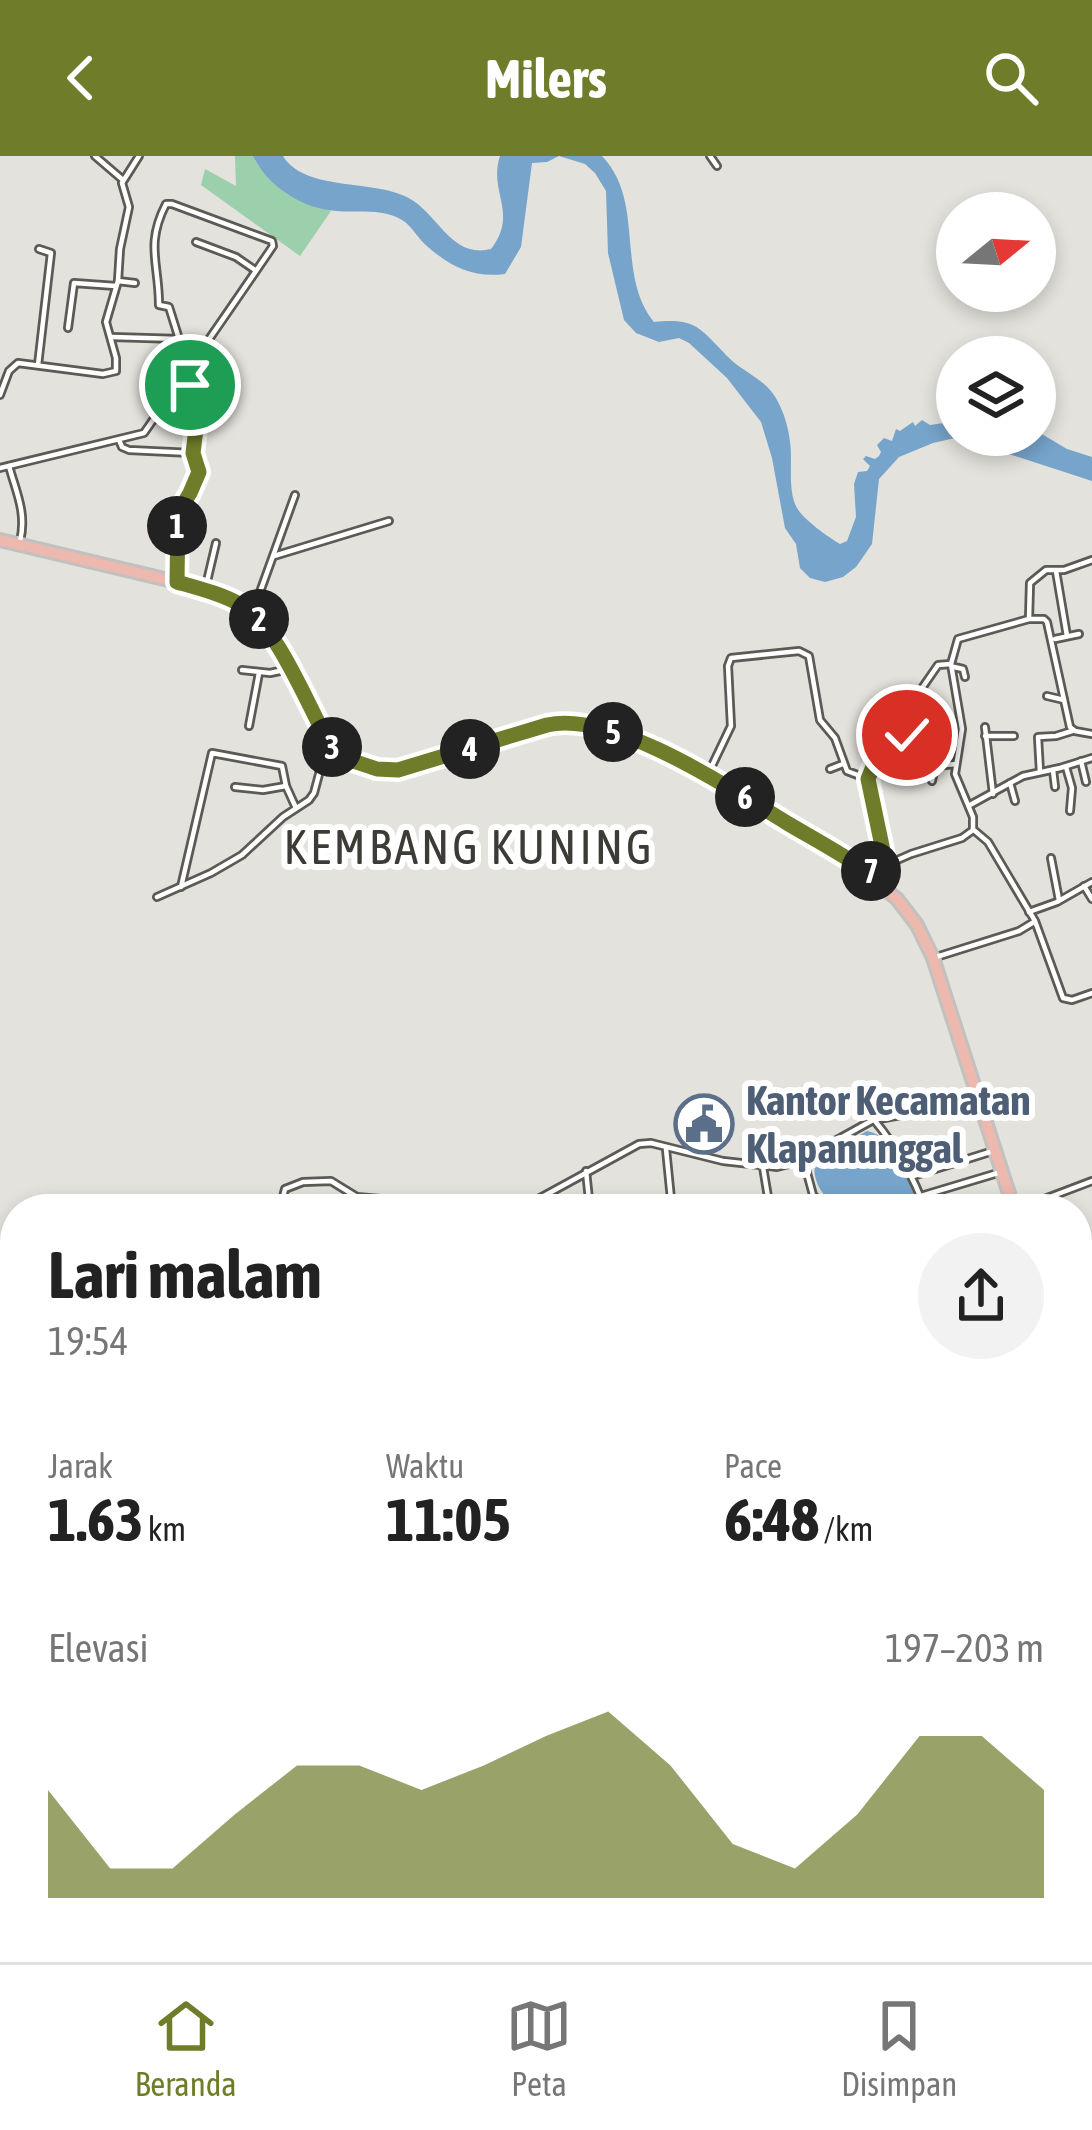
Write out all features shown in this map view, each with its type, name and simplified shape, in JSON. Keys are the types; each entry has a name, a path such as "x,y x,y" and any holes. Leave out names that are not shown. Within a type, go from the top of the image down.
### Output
{"main road":[{"path":"2,538 177,582 240,604 272,636 334,750 367,766 398,770 566,722 613,733 708,775 868,872 907,911 933,958 1010,1194"}],"street":[{"path":"95,156 123,179"},
{"path":"0,395 13,365 115,373 106,322 129,207 123,179 139,156"},
{"path":"710,156 717,166"},
{"path":"0,468 144,433 186,371 231,310 272,241 166,204 152,244 159,305 170,307 186,371 197,421 193,453 199,472 178,513 177,582"},
{"path":"196,242 255,270"},
{"path":"38,365 51,253 39,249"},
{"path":"68,328 74,283 135,283"},
{"path":"110,336 178,339"},
{"path":"119,440 122,447 133,450 193,453"},
{"path":"9,466 23,511 19,543"},
{"path":"221,597 256,603 295,495"},
{"path":"273,556 389,521"},
{"path":"205,590 216,543"},
{"path":"1029,619 1030,583 1046,570 1064,570 1092,560"},
{"path":"1055,570 1067,636"},
{"path":"973,830 973,818 956,779 962,729 951,665 958,639 1029,619 1046,620 1072,730"},
{"path":"1053,640 1078,634"},
{"path":"708,775 731,725 731,658 799,651 808,656 818,717 836,738 843,764 847,771 868,779"},
{"path":"886,865 868,779 881,747 905,738 917,697 938,665 963,669 965,677"},
{"path":"242,670 289,669"},
{"path":"249,726 259,673"},
{"path":"1047,696 1064,700"},
{"path":"985,728 993,794"},
{"path":"1040,772 1037,738 1072,730 1092,734"},
{"path":"985,736 1014,736"},
{"path":"157,897 235,860 312,797 322,763 336,759 334,750"},
{"path":"181,887 212,752 282,766 296,808"},
{"path":"968,806 1023,776 1092,758"},
{"path":"1081,761 1086,782"},
{"path":"830,769 843,764"},
{"path":"932,781 935,766 956,764"},
{"path":"1066,767 1072,788 1070,811"},
{"path":"1053,770 1054,787"},
{"path":"1010,783 1015,801"},
{"path":"236,787 286,786"},
{"path":"868,872 973,830"},
{"path":"973,830 988,842 1035,921 1064,998 1092,993"},
{"path":"1052,858 1059,901"},
{"path":"1029,912 1092,882"},
{"path":"1084,886 1092,899"},
{"path":"933,958 1019,931 1035,921"},
{"path":"547,1194 639,1144 723,1161 786,1166 873,1120 980,1101"},
{"path":"873,1120 897,1148 919,1194"},
{"path":"666,1148 671,1194"},
{"path":"913,1176 995,1151"},
{"path":"803,1158 814,1194"},
{"path":"763,1166 768,1194"},
{"path":"586,1171 588,1194"},
{"path":"927,1194 1002,1172"},
{"path":"284,1194 303,1182 331,1181 352,1194"},
{"path":"1057,1194 1092,1181"}],"green space":[{"path":"235,156 253,156 276,185 331,211 300,256 201,185 205,169 236,186"}],"water":[{"path":"253,156 283,156 309,176 401,194 458,243 478,250 491,249 503,224 497,181 500,156 559,156 532,163 521,247 505,274 494,275 474,273 446,261 394,216 336,211 299,201 267,177"},
{"path":"559,156 602,156 615,174 628,216 636,282 654,322 695,326 769,389 780,406 788,428 792,493 797,508 811,523 840,544 847,541 856,517 854,484 858,472 870,466 863,459 879,456 877,445 884,438 892,441 896,429 922,420 936,424 936,442 899,457 879,479 872,544 843,577 825,582 810,578 800,568 796,544 785,528 761,422 727,378 689,343 679,338 659,342 636,333 624,320 608,253 606,191 585,164"},
{"path":"1056,442 1092,457 1092,481 1015,456 1056,456"},
{"path":"867,1131 894,1151 913,1194 824,1194 816,1181 816,1160"}],"place":[{"name":"Kantor Kecamatan Klapanunggal","path":"704,1124"}],"district":[{"name":"KEMBANG KUNING","path":"469,846"}],"route":[{"path":"190,385 197,421 193,453 199,472 178,513 177,582 240,604 258,618 329,743 347,759 377,769 409,769 547,725 589,725 708,775 868,872 886,865 868,779 881,747 907,735"}]}
